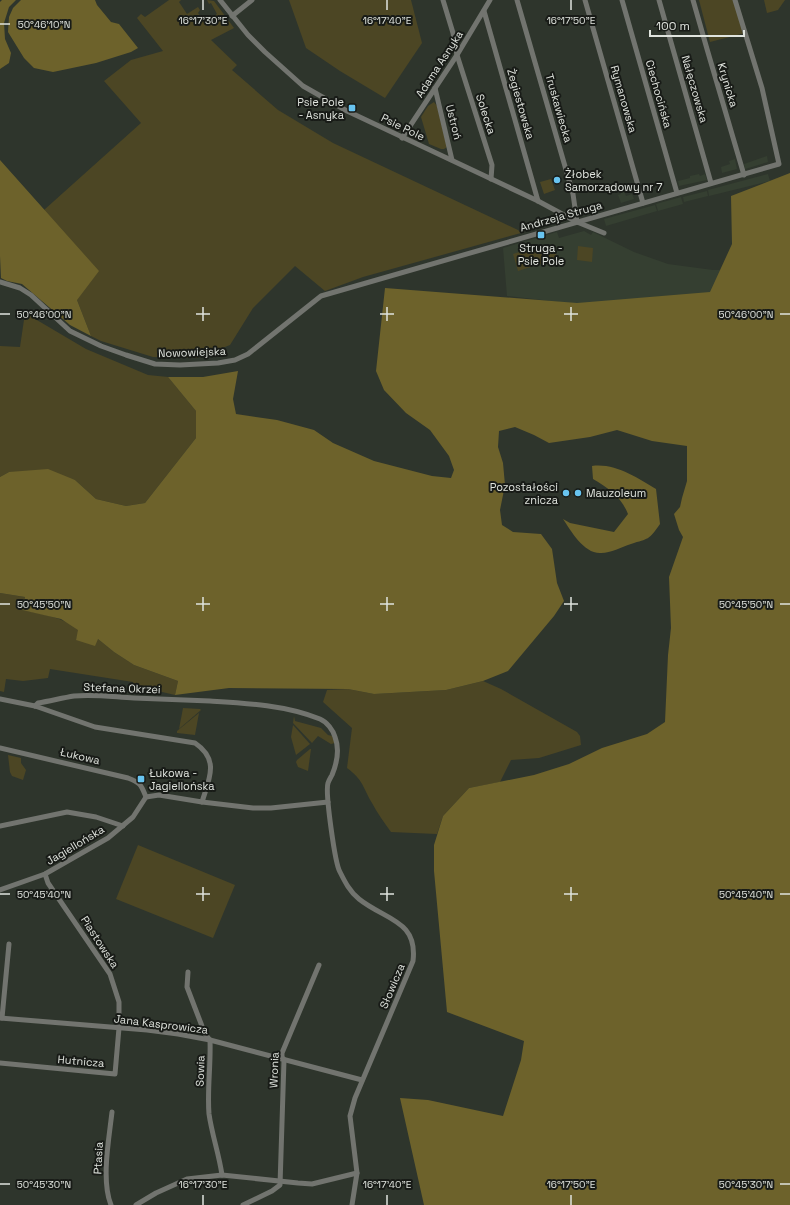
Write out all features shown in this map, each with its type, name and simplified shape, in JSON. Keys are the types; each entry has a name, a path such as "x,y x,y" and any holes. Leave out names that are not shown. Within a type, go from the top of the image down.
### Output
{"street":[{"name":"Psie Pole","path":"220,0 232,16 265,52 303,86 347,111 402,138 538,201 577,222 604,232"},
{"path":"232,16 252,0"},
{"name":"Solecka","path":"443,0 457,55 492,165 490,179"},
{"name":"Adama Asnyka","path":"402,138 457,55 490,0"},
{"name":"Truskawiecka","path":"517,0 573,194 577,222"},
{"name":"Rymanowska","path":"586,0 643,203"},
{"name":"Ciechocińska","path":"622,0 677,193"},
{"name":"Nałęczowska","path":"659,0 711,183"},
{"name":"Krynicka","path":"693,0 744,175"},
{"name":"Andrzeja Struga","path":"406,271 779,164 762,88 735,0"},
{"name":"Żegiestowska","path":"484,11 538,201"},
{"name":"Ustroń","path":"435,88 452,160"},
{"name":"Nowowiejska","path":"0,282 20,288 31,295 70,331 101,346 126,356 154,364 180,365 218,363 235,360 248,354 322,296 406,271"},
{"name":"Stefana Okrzei","path":"35,706 74,696 242,703 274,707 320,720 330,727 336,738 338,758 332,776 327,784 328,802"},
{"path":"0,699 35,706 95,727 195,743 200,746 208,756 212,766 210,778 202,802"},
{"name":"Łukowa","path":"0,748 128,778 138,782 146,797"},
{"path":"146,797 159,795 253,808 272,808 328,802"},
{"name":"Jagiellońska","path":"0,890 45,874 108,838 133,817 146,797"},
{"name":"Słowicza","path":"328,802 337,868 347,885 357,898 405,928 411,935 413,945 413,961 354,1098 350,1116 357,1173 352,1205"},
{"path":"0,826 66,812 96,817 123,826"},
{"name":"Piastowska","path":"45,874 48,882 110,974 119,1002 119,1028"},
{"path":"1,1018 10,944"},
{"name":"Wronia","path":"281,1182 284,1060 282,1053 319,965"},
{"name":"Sowia","path":"188,972 187,987 205,1034 210,1040 209,1113 222,1175"},
{"name":"Jana Kasprowicza","path":"1,1018 147,1030 210,1040 362,1080"},
{"name":"Hutnicza","path":"0,1063 115,1074 119,1028"},
{"name":"Ptasia","path":"111,1205 107,1196 106,1162 112,1112"},
{"path":"136,1205 156,1193 187,1180 222,1175 312,1184 357,1173"},
{"path":"243,1205 272,1191 278,1187 281,1182"}],"shaded area":[{"path":"2,0 16,0 9,7 4,23 5,39 11,53 9,63 0,69 0,2"},
{"path":"21,0 95,0 97,5 111,22 119,24 138,48 131,52 96,63 53,72 34,68 24,58 8,32 9,17 13,8"},
{"path":"169,0 181,0 179,2 187,14 198,7 200,10 198,13 205,22 217,14 211,3 209,4 207,0 214,1 234,28 211,40 237,65 232,70 278,110 333,143 518,230 521,233 363,277 325,291 295,266 253,308 230,345 197,358 153,357 101,341 91,336 44,210 141,123 104,81 131,60 163,51 137,18 141,14 145,17"},
{"path":"289,0 411,0 422,43 385,98 340,71 306,48"},
{"path":"699,0 734,0 745,33 710,42"},
{"path":"764,0 785,0 778,10 767,13"},
{"path":"434,102 437,106 447,147 444,149 429,144 421,117 428,106"},
{"path":"767,156 768,162 745,169 744,164"},
{"path":"735,159 737,169 722,173 721,167 730,164 729,161"},
{"path":"0,160 99,271 77,300 91,336 70,325 22,284 7,281 1,278"},
{"path":"790,173 790,1205 424,1205 400,1098 428,1100 503,1116 521,1060 524,1041 447,1012 434,871 434,845 443,816 469,788 534,775 569,764 602,748 647,734 665,722 668,655 671,628 669,577 683,537 674,514 680,507 687,481 687,446 652,441 617,430 590,437 549,443 515,427 499,431 498,447 503,463 505,485 500,510 502,525 513,532 541,534 552,549 557,583 564,601 554,616 508,671 483,681 446,690 374,694 348,689 229,688 175,695 178,681 134,665 98,639 95,646 76,640 78,630 61,619 22,610 25,597 0,593 0,477 9,472 48,469 75,480 96,499 126,506 145,503 196,438 196,411 168,377 203,377 238,371 233,399 236,414 277,420 314,430 333,443 374,461 432,476 451,478 454,470 449,456 430,430 406,413 384,390 376,371 385,288 577,303 710,292 732,244 731,196"},
{"path":"699,174 700,176 705,174 707,180 679,186 678,181"},
{"path":"768,174 770,181 709,196 708,190"},
{"path":"551,179 555,190 544,194 540,182"},
{"path":"624,191 626,196 632,194 634,199 621,203 618,195"},
{"path":"707,191 708,196 684,202 683,197"},
{"path":"681,197 683,204 658,211 656,204"},
{"path":"655,205 657,211 606,226 604,219"},
{"path":"584,231 591,235 593,232 634,252 668,264 713,270 733,270 732,314 568,303 507,296 503,248 557,232 559,238"},
{"path":"542,245 545,253 544,250 554,247 557,257 547,260 547,262 518,271 513,254"},
{"path":"578,246 593,248 592,262 577,260"},
{"path":"25,313 86,349 148,375 168,377 196,411 196,438 145,503 126,506 96,499 75,480 9,472 0,477 0,346 20,347"},
{"path":"592,466 618,469 634,476 656,489 660,524 645,540 601,553 589,550 570,530 563,519 570,523 614,532 628,514 618,497 609,489 593,479"},
{"path":"0,593 25,597 22,610 59,619 73,626 79,630 76,640 98,639 134,665 178,681 175,695 132,685 133,682 50,669 48,678 23,681 6,679 4,692 0,691"},
{"path":"483,681 501,689 577,732 580,736 581,745 539,758 511,760 500,782 469,788 443,816 437,834 391,832 376,810 360,780 347,768 352,728 323,702 327,690 348,689 374,694 446,690"},
{"path":"183,708 201,710 179,729"},
{"path":"205,708 199,713 195,735 177,733 177,731"},
{"path":"294,716 295,721 321,728 328,735 332,736 335,743 331,744 318,736 312,743 293,723"},
{"path":"293,725 310,744 296,755 291,737"},
{"path":"310,749 308,771 298,767 296,762"},
{"path":"8,755 21,758 21,763 26,770 23,780 12,776 10,772"},
{"path":"138,845 235,885 213,938 116,899"}],"place":[{"name":"Psie Pole - Asnyka","path":"352,108"},
{"name":"Żłobek Samorządowy nr 7","path":"557,180"},
{"name":"Struga - Psie Pole","path":"541,235"},
{"name":"Pozostałości znicza","path":"566,493"},
{"name":"Mauzoleum","path":"578,493"},
{"name":"Łukowa - Jagiellońska","path":"141,779"}]}
